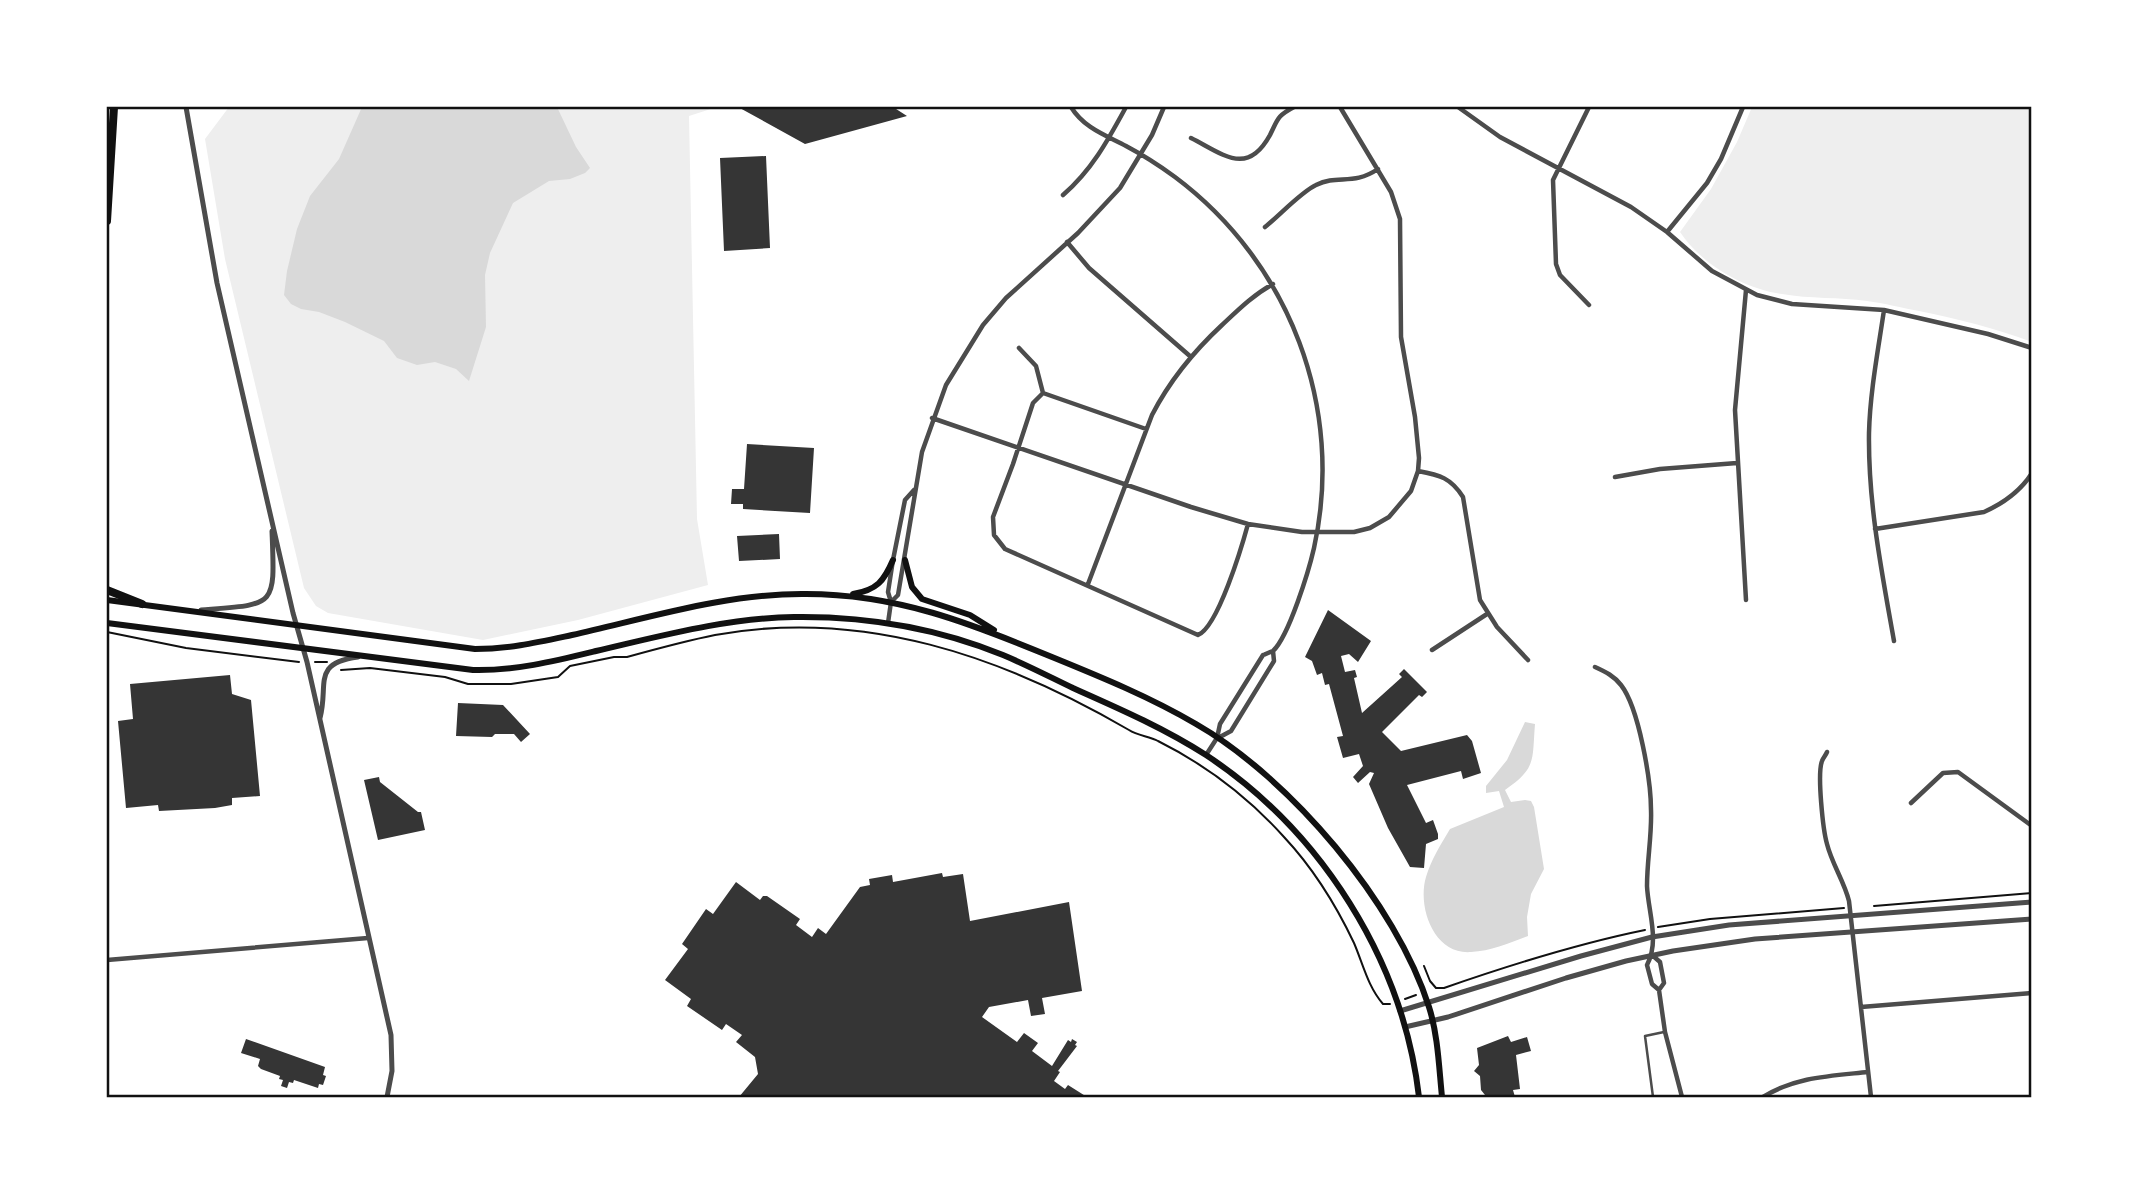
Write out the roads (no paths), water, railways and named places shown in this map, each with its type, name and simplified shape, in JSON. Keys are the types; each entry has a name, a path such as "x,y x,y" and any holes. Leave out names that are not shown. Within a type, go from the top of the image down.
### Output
{"highway":[{"path":"107,221 114,107"},
{"path":"107,590 142,604"}],"main road":[{"path":"842,596 868,592 879,586 893,560"},
{"path":"905,560 912,587 922,599 970,615 1011,640"},
{"path":"107,600 449,646 497,649 735,599 807,594 842,596 891,602 939,613 1011,640 1143,696 1199,725 1287,794 1340,854 1394,927 1412,962 1433,1021 1441,1097"},
{"path":"107,623 462,669 503,670 527,667 737,621 820,617 888,623 957,639 1003,655 1163,730 1206,755 1250,788 1301,838 1332,875 1369,938 1400,1011 1415,1066 1419,1097"}],"street":[{"path":"186,107 216,274 391,1035 392,1071 387,1097"},
{"path":"1071,107 1086,125 1142,155 1191,189 1227,223 1252,253 1273,284 1290,317 1303,351 1318,411 1322,471 1318,532 1311,564 1300,597 1273,651 1274,661 1231,731 1217,738"},
{"path":"1063,195 1082,178 1098,158 1126,107"},
{"path":"891,602 898,595 922,452 932,418 962,354 982,325 1006,298 1100,212 1120,188 1142,155 1164,107"},
{"path":"1191,138 1231,159 1247,160 1253,157 1269,137 1278,117 1294,107"},
{"path":"932,418 1191,508 1248,524 1318,532 1354,532 1378,523 1398,508 1411,491 1418,471 1416,427 1401,337 1400,219 1391,192 1340,107"},
{"path":"1458,107 1500,137 1631,207 1667,232 1712,271 1746,290 1792,304 1884,310 1988,334 2032,348"},
{"path":"1589,107 1551,187 1556,264 1568,285 1589,305"},
{"path":"1667,232 1707,183 1721,159 1743,107"},
{"path":"1265,227 1314,186 1324,182 1359,179 1378,169"},
{"path":"1067,242 1089,268 1191,357"},
{"path":"1088,584 1146,429 1162,395 1203,342 1245,302 1273,284"},
{"path":"1746,290 1735,410 1746,600"},
{"path":"1884,310 1871,400 1870,478 1875,529 1894,642"},
{"path":"1018,348 1036,366 1044,393"},
{"path":"1044,393 1146,429"},
{"path":"1044,393 1033,402 993,517 994,535 1006,548 1088,584 1194,636 1201,635 1224,597 1248,524"},
{"path":"1615,477 1660,468 1737,463"},
{"path":"1418,471 1447,478 1463,498 1476,585 1487,614 1528,660"},
{"path":"1875,529 1984,512 2015,494 2032,473"},
{"path":"888,623 891,602 888,593 893,560 905,500 914,489"},
{"path":"192,611 256,605 270,595 274,579 271,518"},
{"path":"1432,650 1487,614"},
{"path":"1206,755 1217,738 1220,724 1263,655 1273,651"},
{"path":"319,721 325,700 323,680 328,670 337,662 362,657"},
{"path":"1595,667 1610,674 1624,688 1641,738 1651,809 1647,887 1652,955 1647,965 1651,984 1659,990"},
{"path":"1828,752 1821,762 1820,779 1826,835 1845,887 1854,933 1871,1097"},
{"path":"1911,803 1944,773 1958,772 2032,825"},
{"path":"1400,1011 1652,937 1729,925 2032,902"},
{"path":"1405,1027 1652,955 1755,939 2032,919"},
{"path":"107,960 368,938"},
{"path":"1652,955 1660,962 1664,983 1659,990 1665,1032 1682,1097"},
{"path":"1861,1007 2032,993"},
{"path":"1763,1097 1786,1084 1804,1079 1868,1072"}],"lane":[{"path":"1653,1097 1645,1036 1665,1032"}]}
